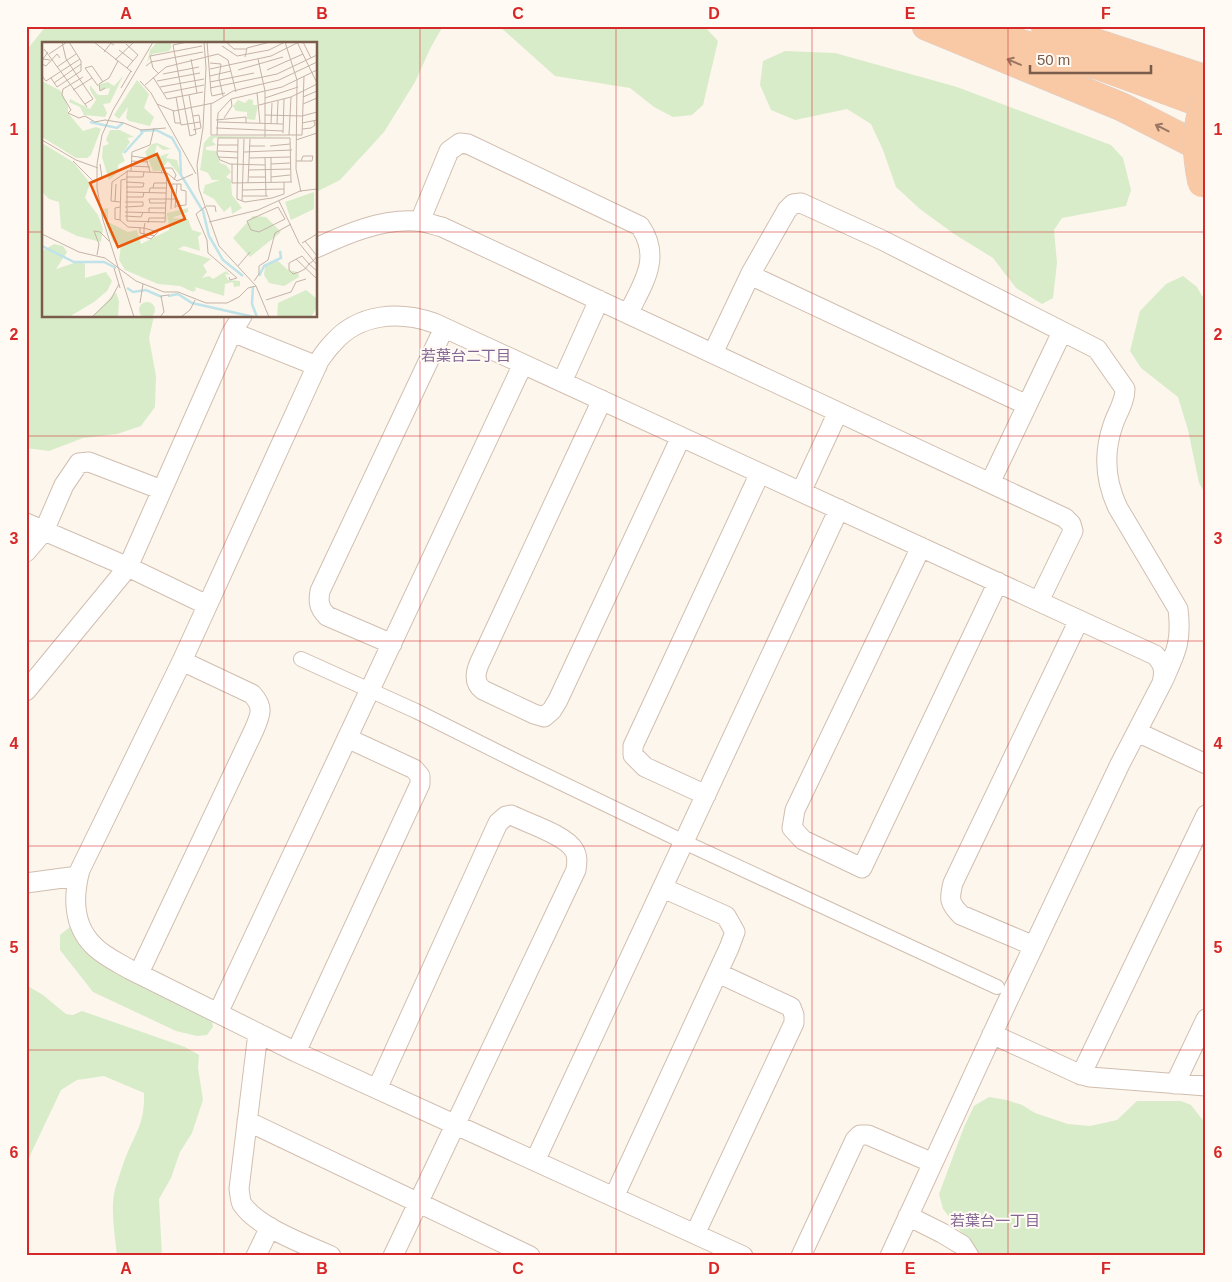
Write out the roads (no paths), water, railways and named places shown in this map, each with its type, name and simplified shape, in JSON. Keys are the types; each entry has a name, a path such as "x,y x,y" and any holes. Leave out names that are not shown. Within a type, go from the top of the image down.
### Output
{"highway":[{"path":"926,26 1122,107 1206,150"},
{"path":"954,26 976,30 1097,65 1206,105"},
{"path":"1045,26 1206,78"},
{"path":"1082,26 1206,60"},
{"path":"1204,186 1197,157 1200,115 1206,101"}],"street":[{"path":"420,221 449,151 460,143 468,144 640,226 646,234 650,248 651,264 628,314"},
{"path":"713,353 750,275 787,210 793,204 800,203 882,240 1097,349 1125,389 1125,395 1112,427 1108,443 1106,462 1110,493 1178,609 1179,642 1162,682 992,1034 890,1256"},
{"path":"318,247 339,237 396,221 420,221 458,234 1065,518 1071,524 1073,531 1039,601"},
{"path":"750,275 1027,405"},
{"path":"562,382 599,300"},
{"path":"743,1256 296,1052 103,953 92,945 82,931 77,919 75,901 78,876 182,661 317,366 333,342 356,324 371,319 384,316 421,318 1155,655 1164,667 1162,682"},
{"path":"26,691 128,567 237,324 317,366"},
{"path":"392,644 327,616 321,609 318,600 320,591 444,328"},
{"path":"990,483 1062,332"},
{"path":"218,1013 523,364"},
{"path":"602,400 476,672 478,686 483,690 534,714 544,716 552,710 558,700 681,437"},
{"path":"801,492 838,412"},
{"path":"26,552 44,531 64,485 79,463 89,462 162,490"},
{"path":"706,795 645,767 633,755 633,746 760,473"},
{"path":"535,1161 839,509"},
{"path":"26,523 128,567 208,605"},
{"path":"921,547 794,810 792,820 792,828 803,840 862,868 998,582"},
{"path":"1034,946 961,915 953,907 950,896 953,883 1079,620"},
{"path":"301,659 416,711 684,842 997,986"},
{"path":"140,973 261,712 258,701 252,694 182,661"},
{"path":"1137,732 1206,764"},
{"path":"296,1052 420,784 420,776 414,769 347,738"},
{"path":"1081,1075 1206,815"},
{"path":"377,1089 498,823 506,816 511,816 568,842 575,851 577,860 576,870 393,1256"},
{"path":"26,883 78,876"},
{"path":"614,1197 718,973 735,932 726,916 663,888"},
{"path":"695,1234 794,1023 791,1007 718,973"},
{"path":"1175,1084 1206,1019"},
{"path":"258,1033 239,1189 241,1203 253,1216 270,1227 331,1256"},
{"path":"992,1034 1081,1075 1206,1086"},
{"path":"247,1121 530,1256"},
{"path":"801,1256 855,1140 860,1135 868,1136 932,1164"},
{"path":"908,1216 962,1245 969,1256"},
{"path":"256,1256 270,1227"}],"district":[{"name":"若葉台二丁目","path":"466,355"},
{"name":"若葉台一丁目","path":"995,1220"}]}
